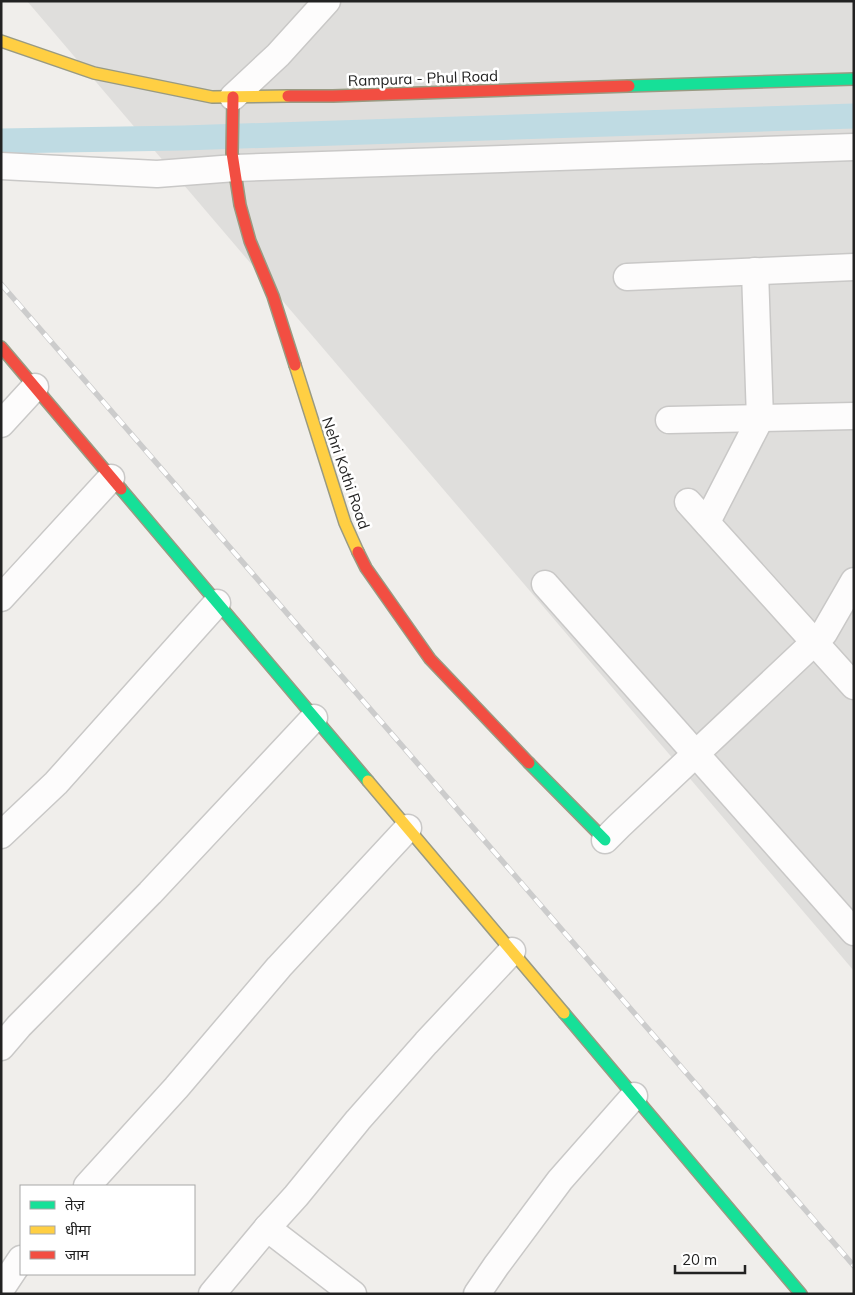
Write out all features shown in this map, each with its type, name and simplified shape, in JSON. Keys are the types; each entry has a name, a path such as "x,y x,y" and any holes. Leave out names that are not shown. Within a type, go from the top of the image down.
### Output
{"main road":[{"name":"Rampura - Phul Road","path":"1,41 94,74 212,97 232,107 333,96 854,79"},
{"name":"Nehri Kothi Road","path":"232,107 234,160 240,205 250,241 273,296 345,523 366,568 430,659 605,840"},
{"path":"1,347 801,1294"}],"street":[{"path":"232,107 327,1"},
{"path":"1,166 157,174 234,160 854,147"},
{"path":"627,277 854,267"},
{"path":"708,524 710,516 760,419 755,271"},
{"path":"1,424 35,387"},
{"path":"669,420 854,416"},
{"path":"1,598 111,478"},
{"path":"688,502 854,686"},
{"path":"605,840 824,633 854,581"},
{"path":"545,584 854,932"},
{"path":"1,835 56,783 217,603"},
{"path":"1,1047 19,1026 150,893 314,718"},
{"path":"88,1185 176,1088 279,967 408,828"},
{"path":"212,1294 358,1120 426,1043 512,951"},
{"path":"477,1294 560,1180 634,1096"},
{"path":"267,1228 354,1294"},
{"path":"1,1289 20,1260"}],"shaded area":[{"path":"27,1 854,1 854,971"}],"waterway":[{"path":"1,141 183,138 854,116"}],"railway":[{"path":"1,284 854,1266"}],"traffic: fast":[{"path":"629,86 854,79"},
{"path":"121,489 368,781"},
{"path":"529,763 605,840"},
{"path":"564,1013 801,1294"}],"traffic: slow":[{"path":"1,41 94,73 212,97 288,96"},
{"path":"295,365 345,523 358,552"},
{"path":"368,781 564,1013"}],"traffic: jam":[{"path":"288,96 629,86"},
{"path":"233,97 232,153 240,205 250,241 273,296 295,365"},
{"path":"1,347 121,489"},
{"path":"358,552 366,568 430,659 529,763"}]}
